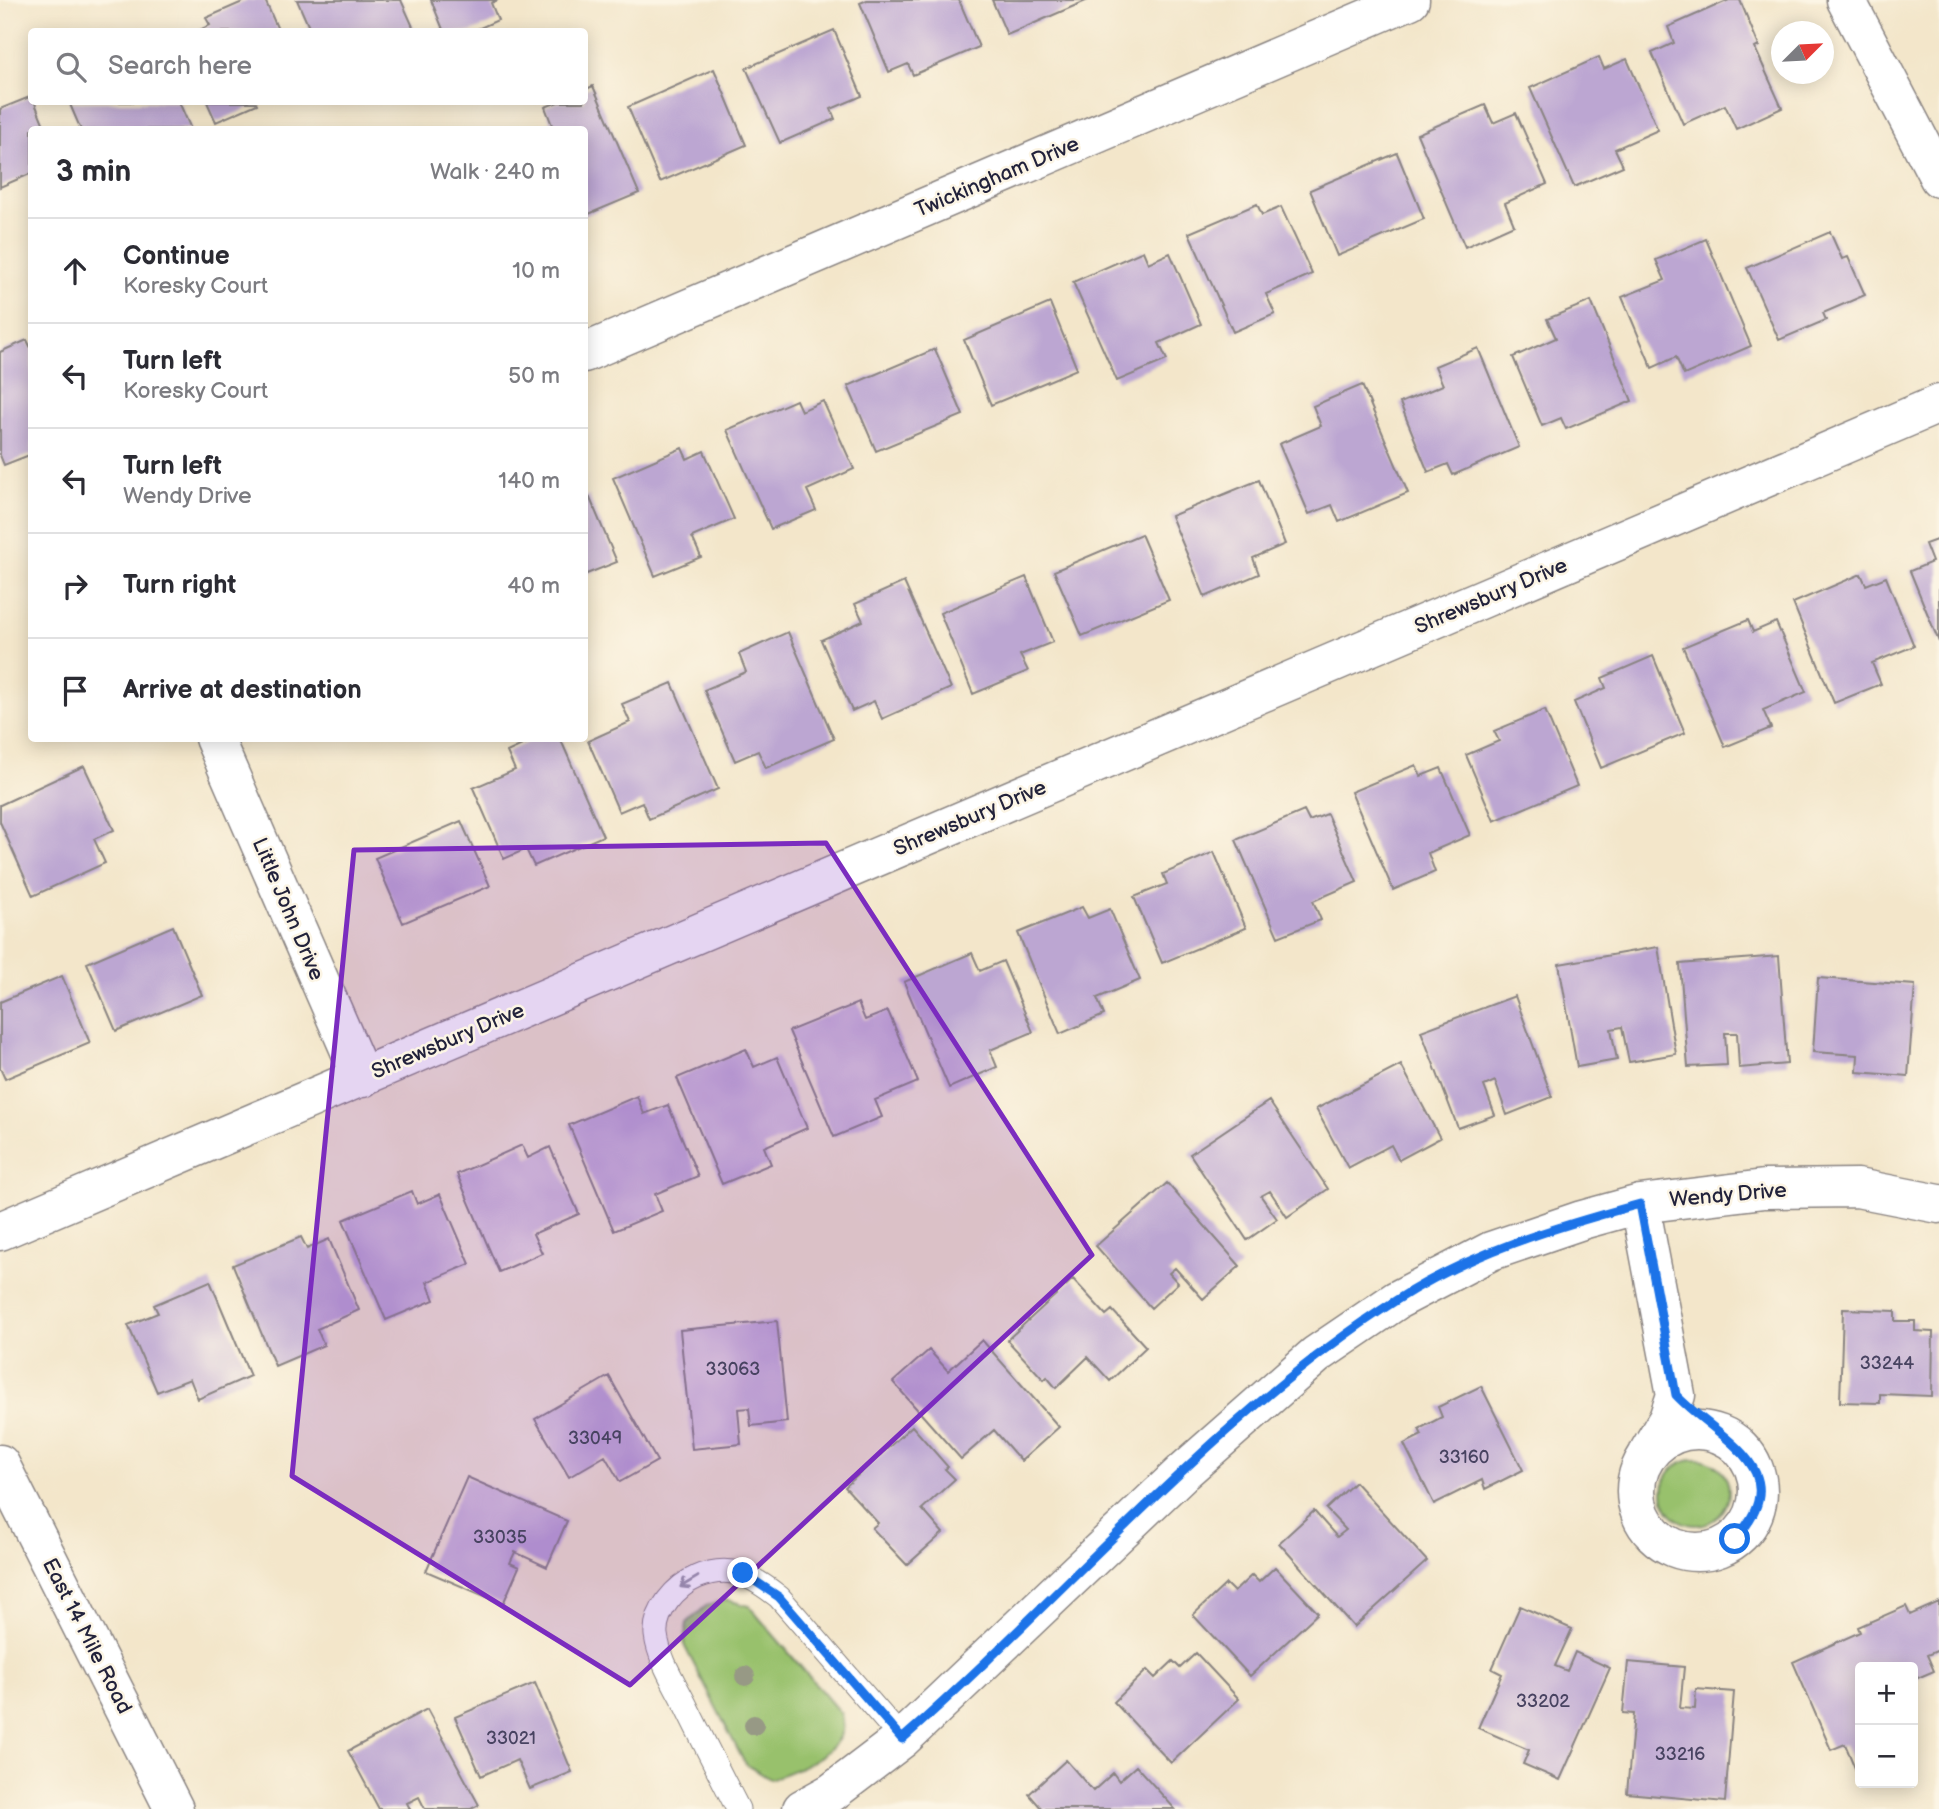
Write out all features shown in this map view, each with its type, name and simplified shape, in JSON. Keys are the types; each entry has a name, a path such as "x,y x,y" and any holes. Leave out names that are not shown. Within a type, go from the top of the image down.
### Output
{"street":[{"name":"Twickingham Drive","path":"588,352 1410,0"},
{"path":"1846,0 1939,178"},
{"name":"Shrewsbury Drive","path":"0,1231 1939,404"},
{"name":"Little John Drive","path":"216,742 362,1078"},
{"name":"Wendy Drive","path":"802,1809 831,1793 902,1739 1183,1472 1316,1355 1397,1300 1491,1251 1582,1220 1640,1204 1764,1189 1857,1188 1939,1204"},
{"path":"1640,1204 1676,1395 1668,1419 1639,1469 1635,1488 1638,1508 1647,1526 1661,1541 1678,1549 1698,1552 1718,1549 1735,1539 1748,1524 1756,1505 1758,1484 1752,1464 1740,1448 1695,1415 1676,1395"},
{"path":"1648,1452 1664,1438 1683,1430 1703,1429 1724,1435"},
{"name":"East 14 Mile Road","path":"0,1464 174,1809"}],"lane":[{"path":"738,1809 663,1661 656,1634 658,1619 666,1603 691,1579 725,1569 743,1573 761,1582 779,1597 902,1739"}],"highlighted area":[{"path":"826,843 1092,1255 630,1685 292,1476 354,850"}],"green space":[{"path":"1696,1459 1719,1469 1729,1492 1719,1515 1696,1525 1673,1515 1663,1492 1673,1469"},
{"path":"727,1600 749,1606 841,1714 842,1731 831,1748 812,1762 770,1779 747,1765 742,1758 684,1645 687,1623 707,1605"}],"building":[{"path":"247,0 265,0 277,28 204,28 210,25 206,18"},
{"path":"297,0 401,0 414,28 309,28"},
{"path":"431,0 498,0 491,3 498,20 480,28 442,28"},
{"path":"867,0 959,0 979,47 913,75 908,64 889,72 860,3"},
{"path":"992,0 1088,0 1007,35"},
{"path":"1729,0 1740,0 1759,46 1755,48 1782,108 1736,129 1725,105 1683,124 1652,53 1674,43 1668,27"},
{"path":"834,30 862,96 831,109 835,119 780,143 746,68"},
{"path":"1599,57 1604,69 1627,59 1658,130 1615,149 1623,166 1574,187 1530,88"},
{"path":"714,69 746,145 660,182 628,107"},
{"path":"593,86 639,193 588,214 588,126 550,126 552,125 545,107 588,105 588,88"},
{"path":"28,98 28,105 36,105 44,126 28,126 28,175 0,187 0,109"},
{"path":"70,105 180,105 190,126 79,126"},
{"path":"208,105 255,105 216,122"},
{"path":"1485,105 1493,123 1516,113 1547,184 1505,203 1514,225 1465,247 1417,134"},
{"path":"1397,153 1424,219 1337,256 1310,190"},
{"path":"1257,204 1262,215 1281,207 1312,274 1266,294 1275,314 1233,332 1189,233"},
{"path":"1830,232 1842,259 1848,257 1865,295 1823,313 1826,320 1779,340 1747,268"},
{"path":"1706,239 1751,346 1684,375 1676,357 1652,368 1622,297 1665,280 1656,260"},
{"path":"1143,251 1148,263 1170,253 1201,324 1159,343 1167,360 1117,381 1073,282"},
{"path":"1591,301 1632,401 1566,429 1561,418 1542,426 1513,357 1556,338 1547,319"},
{"path":"1050,303 1077,369 991,405 964,340"},
{"path":"27,340 28,342 28,456 4,465 0,455 0,352"},
{"path":"1478,348 1519,447 1453,475 1448,464 1428,472 1400,403 1443,385 1435,366"},
{"path":"935,349 963,415 876,451 848,386"},
{"path":"1362,385 1408,493 1339,522 1332,505 1309,514 1279,444 1321,426 1313,406"},
{"path":"796,400 801,411 823,401 854,469 807,490 816,510 771,529 727,430"},
{"path":"682,448 687,459 704,451 734,519 692,537 701,557 655,576 613,478"},
{"path":"1259,480 1285,544 1253,558 1259,574 1205,597 1171,516"},
{"path":"588,496 617,562 588,573"},
{"path":"1141,534 1169,600 1082,636 1054,571"},
{"path":"1939,539 1939,642 1910,571 1932,562 1925,544"},
{"path":"1861,574 1866,585 1886,577 1914,646 1872,663 1881,684 1834,703 1793,603"},
{"path":"1026,577 1053,642 1020,655 1028,671 973,694 940,613"},
{"path":"904,582 951,688 882,719 874,701 852,711 821,640 863,621 855,604"},
{"path":"1748,620 1753,632 1776,622 1806,692 1763,710 1771,728 1725,747 1683,647"},
{"path":"788,632 834,739 766,768 758,751 735,761 704,690 746,672 739,654"},
{"path":"1653,656 1685,733 1601,768 1574,702 1606,688 1602,678"},
{"path":"672,683 718,789 649,819 642,802 619,812 588,741 630,722 622,704"},
{"path":"1545,710 1577,786 1494,821 1466,755 1499,741 1494,731"},
{"path":"528,742 562,742 603,836 534,866 526,849 504,859 473,788 515,770 507,752"},
{"path":"1416,765 1421,776 1441,768 1470,835 1428,853 1435,872 1393,890 1351,792"},
{"path":"84,766 114,830 94,839 105,863 33,896 0,822 0,805"},
{"path":"1304,811 1309,821 1327,814 1357,882 1313,901 1321,920 1278,937 1236,840"},
{"path":"461,821 490,886 403,923 375,858"},
{"path":"1214,852 1246,928 1162,963 1134,897 1167,884 1163,874"},
{"path":"1082,907 1088,918 1110,909 1140,980 1097,998 1104,1015 1060,1034 1018,933"},
{"path":"173,926 202,995 116,1031 87,963"},
{"path":"1658,947 1676,1054 1629,1062 1622,1027 1611,1029 1617,1060 1577,1067 1559,964"},
{"path":"972,953 980,971 1003,961 1033,1032 990,1050 997,1067 949,1088 904,982"},
{"path":"1779,956 1787,1064 1739,1068 1737,1033 1725,1033 1727,1065 1688,1067 1680,964"},
{"path":"62,976 90,1043 5,1079 0,1068 0,1002"},
{"path":"1818,978 1915,985 1908,1076 1857,1072 1858,1055 1813,1052"},
{"path":"1515,996 1552,1097 1507,1115 1495,1081 1484,1086 1495,1115 1458,1128 1421,1031"},
{"path":"858,1003 865,1020 888,1011 918,1082 875,1100 882,1117 834,1137 789,1031"},
{"path":"746,1049 754,1067 777,1057 807,1128 764,1147 771,1164 722,1184 677,1078"},
{"path":"1401,1065 1440,1138 1399,1160 1391,1145 1348,1168 1316,1109"},
{"path":"637,1096 644,1114 668,1105 698,1176 655,1194 662,1211 614,1231 569,1125"},
{"path":"1269,1101 1328,1189 1287,1217 1270,1191 1261,1196 1277,1219 1247,1240 1190,1154"},
{"path":"522,1145 528,1158 550,1147 579,1214 533,1234 542,1253 499,1272 457,1174"},
{"path":"1167,1183 1240,1266 1203,1299 1175,1268 1169,1273 1178,1283 1151,1308 1096,1246"},
{"path":"412,1191 417,1204 440,1194 470,1264 427,1282 434,1300 386,1320 343,1220"},
{"path":"301,1237 307,1249 329,1239 359,1310 317,1329 324,1345 275,1366 233,1265"},
{"path":"1073,1279 1106,1315 1112,1310 1146,1347 1110,1381 1088,1357 1056,1388 1047,1377 1044,1380 1007,1340"},
{"path":"210,1281 250,1376 198,1399 190,1379 157,1392 128,1325 158,1313 154,1305"},
{"path":"1843,1309 1895,1311 1895,1321 1915,1321 1915,1331 1933,1332 1932,1396 1880,1394 1880,1403 1840,1402"},
{"path":"777,1321 787,1422 751,1426 749,1408 738,1409 741,1444 692,1449 680,1330"},
{"path":"982,1340 1059,1427 1021,1461 994,1430 961,1459 893,1382 929,1350 948,1371"},
{"path":"609,1376 657,1461 620,1482 605,1456 569,1477 535,1419"},
{"path":"1481,1386 1523,1470 1485,1489 1482,1480 1434,1504 1404,1444 1422,1435 1419,1429 1442,1417 1438,1407"},
{"path":"912,1426 948,1467 945,1469 955,1479 922,1509 943,1533 907,1565 872,1528 878,1523 845,1487"},
{"path":"467,1477 567,1521 547,1567 515,1552 510,1563 519,1567 503,1604 426,1571"},
{"path":"1355,1482 1427,1561 1354,1627 1279,1543 1314,1511 1337,1537 1346,1530 1326,1509"},
{"path":"1275,1567 1318,1613 1250,1676 1193,1615 1226,1584 1234,1592 1252,1575 1259,1582"},
{"path":"1939,1602 1939,1650 1927,1655 1934,1671 1918,1678 1918,1662 1855,1662 1855,1768 1845,1744 1831,1750 1793,1662 1860,1632 1858,1627 1906,1606 1910,1615"},
{"path":"1520,1606 1572,1629 1555,1666 1567,1671 1575,1652 1610,1668 1560,1780 1523,1764 1529,1750 1478,1728 1502,1674 1492,1669"},
{"path":"1196,1653 1239,1699 1171,1763 1114,1702 1147,1670 1155,1678 1173,1661 1180,1668"},
{"path":"1628,1662 1684,1667 1680,1708 1695,1709 1696,1689 1734,1692 1725,1802 1627,1793 1634,1714 1623,1713"},
{"path":"535,1683 572,1772 530,1789 517,1760 481,1776 455,1717"},
{"path":"427,1709 479,1805 471,1809 425,1809 419,1797 407,1803 410,1809 379,1809 348,1751"},
{"path":"1066,1760 1093,1791 1113,1773 1119,1781 1136,1766 1175,1809 1042,1809 1029,1794"}],"route":[{"path":"743,1573 761,1582 779,1597 902,1739 943,1703 1183,1472 1316,1355 1397,1300 1491,1251 1546,1231 1640,1204 1676,1395 1695,1415 1740,1448 1752,1464 1758,1484 1756,1505 1748,1524 1735,1539"}]}
